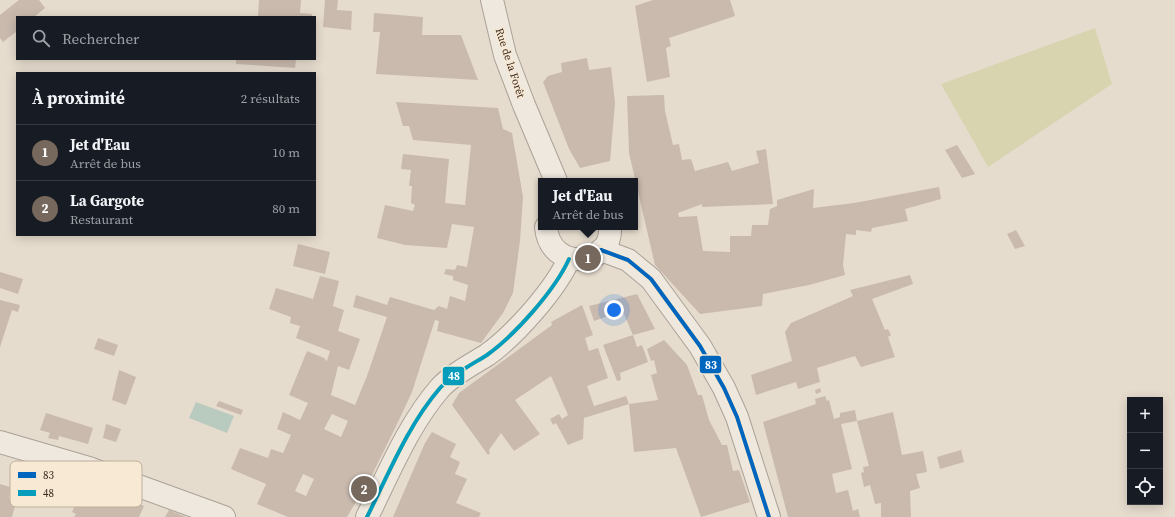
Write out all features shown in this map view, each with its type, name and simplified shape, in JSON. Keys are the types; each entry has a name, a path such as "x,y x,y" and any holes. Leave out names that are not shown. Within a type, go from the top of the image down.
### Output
{"street":[{"name":"Rue de la Forêt","path":"492,0 505,55 555,178"},
{"path":"546,230 547,238 555,251 569,259 582,260 595,255 601,250 607,241 609,230"},
{"path":"601,250 628,260 651,279 700,346 724,388 737,417 769,517"},
{"path":"367,517 405,441 430,402 441,388 453,377 494,349 514,332 543,298 565,268 569,259"},
{"path":"0,442 65,461"},
{"path":"142,487 224,517"}],"shaded area":[{"path":"1095,28 1112,84 988,167 941,84"},
{"path":"196,402 234,416 227,433 189,418"}],"building":[{"path":"19,0 39,0 45,8 35,16 16,16 16,32 3,42 0,38 0,15"},
{"path":"259,0 301,0 300,13 312,14 312,16 258,16"},
{"path":"325,0 338,0 337,10 352,11 351,30 323,27"},
{"path":"653,0 730,0 735,16 669,38 671,46 666,48 670,77 647,82 635,6"},
{"path":"374,13 423,17 422,35 461,35 478,80 376,74 380,32 373,32"},
{"path":"587,58 589,70 611,67 615,103 610,161 580,168 569,149 543,82 548,76 562,72 561,63"},
{"path":"236,60 296,60 295,68 236,64"},
{"path":"664,95 665,111 673,145 679,144 682,160 691,159 695,171 728,162 732,171 759,163 756,151 766,149 773,204 702,207 702,204 678,213 679,217 697,216 703,251 730,252 730,236 751,236 752,225 768,225 770,209 777,206 777,200 814,189 813,208 854,203 939,187 941,199 905,209 908,221 872,228 871,232 856,230 856,235 846,234 843,265 845,275 809,285 763,294 762,306 700,314 655,265 638,192 638,178 635,178 629,153 627,96"},
{"path":"396,102 498,108 503,129 512,133 523,197 520,241 513,293 503,313 481,343 437,331 439,321 435,320 412,392 372,475 347,517 288,517 257,504 266,484 231,469 240,448 268,458 271,449 283,453 291,435 277,429 283,412 300,420 308,403 289,395 307,351 324,358 327,361 330,351 296,338 300,326 290,323 291,317 269,309 276,288 313,299 320,276 339,281 333,306 344,310 338,331 360,339 349,370 338,366 331,395 355,405 367,376 387,317 353,307 356,295 387,305 390,297 434,310 439,306 447,309 450,296 465,301 468,285 453,280 453,276 444,274 446,269 455,270 457,265 467,267 474,227 452,224 447,248 405,245 377,238 385,205 413,211 415,205 411,203 412,186 409,186 411,170 401,169 403,154 449,159 445,203 465,205 471,145 413,140 409,126 403,126","holes":["332,414 348,421 341,437 324,429","303,474 314,479 306,496 295,491"]},
{"path":"957,145 975,174 962,178 945,150"},
{"path":"1016,230 1025,246 1015,249 1007,234"},
{"path":"298,244 330,252 325,274 293,266"},
{"path":"0,272 23,279 18,294 0,288"},
{"path":"910,275 913,284 872,299 885,330 888,329 891,335 888,337 895,357 861,367 855,356 817,368 820,382 798,389 796,382 756,395 751,375 792,361 785,332 791,323 853,296 850,290"},
{"path":"637,294 655,329 633,335 624,314 613,320 611,315 594,321 589,306"},
{"path":"0,300 20,305 18,312 12,310 0,347"},
{"path":"582,305 593,335 585,338 589,351 598,348 608,378 587,386 594,406 626,396 629,404 584,418 583,439 568,445 556,423 553,425 550,419 559,414 562,419 568,415 551,376 515,400 540,434 514,451 501,433 489,450 490,453 488,455 452,405 459,393 552,325 551,322"},
{"path":"633,335 637,347 642,345 648,362 620,373 621,380 617,381 603,345"},
{"path":"98,338 118,345 114,356 94,349"},
{"path":"664,340 687,365 698,395 702,395 709,420 722,445 727,445 733,471 739,470 750,502 701,517 676,448 634,452 629,404 658,400 651,375 657,373 654,360 651,361 647,349"},
{"path":"119,370 136,377 126,405 112,400"},
{"path":"820,388 821,392 816,394 815,390"},
{"path":"825,396 827,401 829,400 834,419 840,417 840,413 855,410 857,421 841,424 852,469 832,474 836,493 848,490 853,511 858,509 860,517 788,517 763,422 816,404 815,399"},
{"path":"219,401 243,410 241,415 216,406"},
{"path":"893,412 902,455 923,451 927,472 916,474 920,488 910,491 911,517 881,517 881,503 875,504 870,485 864,487 861,473 864,472 863,467 869,466 857,421"},
{"path":"46,413 93,428 88,444 59,436 58,440 48,438 50,433 40,430"},
{"path":"106,424 121,429 116,442 103,438"},
{"path":"432,432 456,444 450,457 460,462 455,474 467,479 456,503 481,513 479,517 393,517 425,443"},
{"path":"961,450 964,462 940,469 937,457"},
{"path":"0,484 10,487 10,507 15,507 12,517 0,517"},
{"path":"144,506 139,517 74,517 76,514 72,512 74,507"},
{"path":"169,510 186,517 165,517"}],"transit line":[{"name":"83","path":"601,250 628,260 651,279 700,346 724,388 737,417 769,517"},
{"name":"48","path":"367,517 409,433 429,402 440,388 451,378 487,355 522,324 544,298 563,271 569,259"}],"place":[{"name":"Jet d'Eau","path":"588,258"},
{"name":"La Gargote","path":"364,489"}]}
